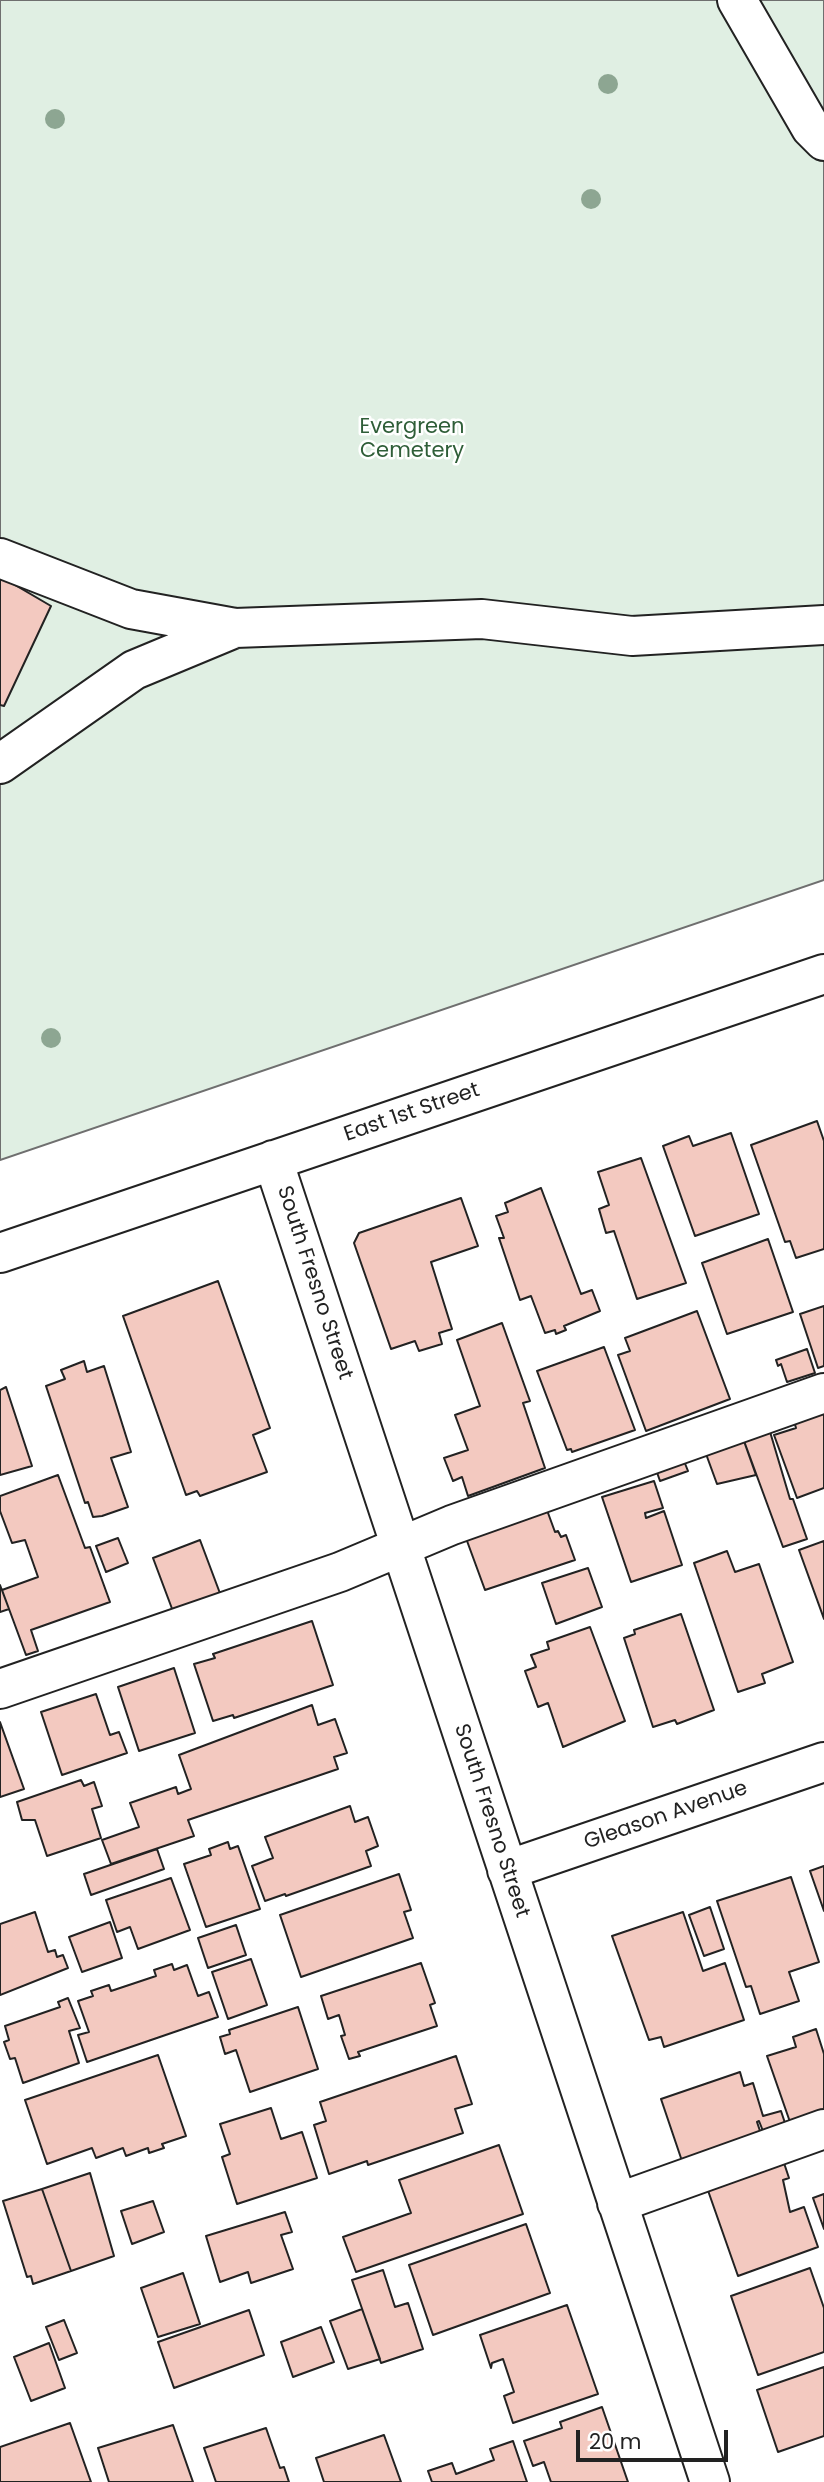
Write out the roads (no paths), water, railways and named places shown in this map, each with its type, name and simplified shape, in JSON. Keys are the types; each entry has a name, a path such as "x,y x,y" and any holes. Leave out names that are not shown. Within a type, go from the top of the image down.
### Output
{"street":[{"path":"737,0 811,128 824,141"},
{"path":"0,558 131,609 235,628 482,619 632,636 824,625"},
{"path":"0,764 134,670 235,628"},
{"name":"East 1st Street","path":"0,1253 824,974"},
{"name":"South Fresno Street","path":"273,1160 710,2482"},
{"path":"0,1689 340,1572 452,1525 824,1394"},
{"name":"Gleason Avenue","path":"507,1870 824,1762"},
{"path":"617,2203 824,2129"}],"park label":[{"name":"Evergreen Cemetery","path":"412,440"}]}
